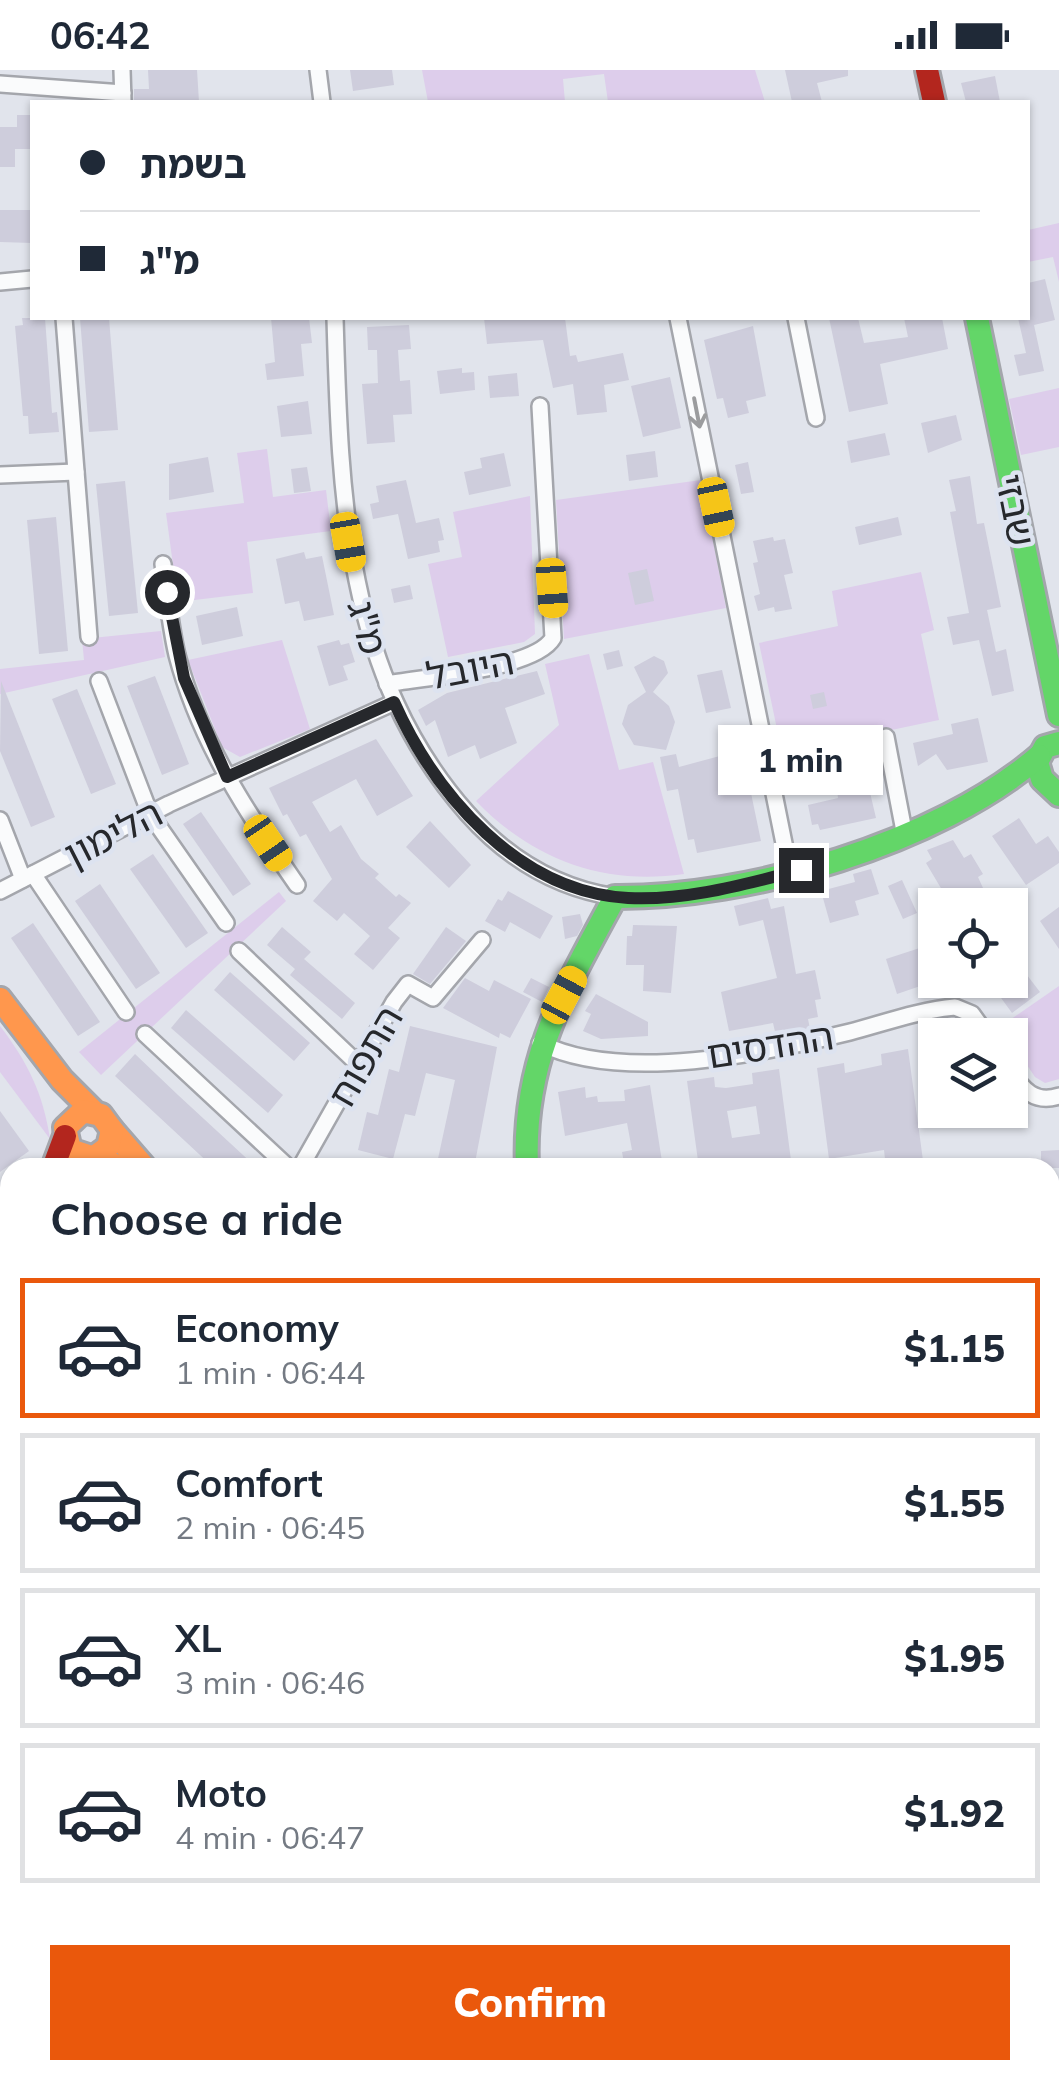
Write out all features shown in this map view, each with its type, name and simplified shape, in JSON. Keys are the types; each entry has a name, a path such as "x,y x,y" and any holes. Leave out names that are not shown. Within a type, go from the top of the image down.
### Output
{"street":[{"path":"0,84 123,98 122,70"},
{"path":"318,70 322,100"},
{"path":"928,70 934,100"},
{"path":"0,282 30,279"},
{"path":"64,320 90,637"},
{"name":"מ\"ג","path":"335,320 338,446 348,542 368,634 386,684 425,758 483,831 539,872 567,886 616,896 688,896 790,873 904,832 1001,789 1047,750"},
{"path":"678,320 790,873"},
{"path":"796,320 816,418"},
{"name":"שבזי","path":"978,320 1057,709 1047,750"},
{"name":"היובל","path":"386,684 521,660 547,649 554,638 540,406"},
{"path":"0,475 76,472"},
{"path":"163,564 184,678 227,777 297,884"},
{"path":"100,681 150,814 226,922"},
{"name":"הלימון","path":"0,891 227,777 394,702"},
{"path":"886,737 904,832"},
{"path":"1047,750 1038,771 1056,794"},
{"name":"מ\"ג","path":"1001,789 1056,794"},
{"path":"0,820 28,877 126,1012"},
{"path":"528,1158 525,1094 540,1043 616,896"},
{"name":"התפוח","path":"306,1158 408,984 433,998 482,940"},
{"path":"238,951 359,1065"},
{"path":"0,999 42,1056 136,1158"},
{"name":"ההדסים","path":"540,1043 596,1060 659,1062 792,1044 955,1006 975,1018"},
{"path":"145,1034 278,1158"},
{"path":"42,1056 58,1092 73,1152 91,1158 108,1148 112,1130"},
{"path":"1028,1092 1046,1100 1059,1096"},
{"path":"56,1158 76,1114 94,1112"}],"shaded area":[{"path":"422,70 755,70 764,100 608,100 604,74 563,79 565,100 428,100"},
{"path":"1059,223 1059,282 1053,257 1030,262 1030,230"},
{"path":"1059,388 1059,447 1021,455 1009,399"},
{"path":"267,449 273,497 326,490 331,531 247,542 253,593 178,602 166,513 244,503 237,453"},
{"path":"701,480 726,608 564,639 556,500"},
{"path":"530,496 535,634 524,642 448,657 428,564 462,557 453,512"},
{"path":"921,572 934,630 921,634 939,720 782,753 759,643 838,626 832,591"},
{"path":"161,631 165,657 0,694 0,669 84,660 82,639"},
{"path":"282,640 310,729 240,757 222,747 188,660"},
{"path":"589,654 619,770 653,762 684,874 625,876 571,864 521,839 476,801 559,725 545,664"},
{"path":"279,892 286,901 101,1075 79,1052"},
{"path":"1059,986 1059,1079 1045,1083 1035,1077 1028,1066 1028,1018 1013,1018"},
{"path":"0,1026 33,1079 50,1139 0,1072"}],"building":[{"path":"148,70 197,70 199,100 134,100 134,89 149,89"},
{"path":"350,70 392,70 394,85 353,91"},
{"path":"785,70 848,70 848,76 817,83 821,100 792,100"},
{"path":"995,76 1000,100 965,100 961,83"},
{"path":"17,115 30,115 30,149 15,149 15,167 0,167 0,127 17,127"},
{"path":"0,210 30,210 30,243 0,242"},
{"path":"1045,279 1055,320 1034,325 1044,371 1019,376 1014,355 1026,353 1018,320 1030,320 1030,283"},
{"path":"22,318 45,320 52,413 57,412 59,432 29,434 28,416 23,416 15,326 23,325"},
{"path":"80,320 109,320 118,430 89,432"},
{"path":"271,320 309,320 312,343 301,344 304,376 267,380 265,364 275,362"},
{"path":"484,320 565,320 570,356 576,355 578,362 623,353 629,380 604,385 607,412 577,415 573,384 553,388 543,340 487,344"},
{"path":"829,320 858,320 864,343 908,337 904,320 942,320 948,349 880,364 888,404 849,412"},
{"path":"409,325 411,349 398,350 400,381 410,380 412,414 393,415 395,442 367,444 362,384 378,383 377,350 368,350 367,327"},
{"path":"753,326 766,396 746,401 749,413 728,418 723,398 717,399 704,340"},
{"path":"462,368 462,373 474,372 475,390 440,394 437,371"},
{"path":"517,373 519,396 490,398 488,376"},
{"path":"670,377 681,428 643,437 631,386"},
{"path":"308,401 312,434 281,437 277,406"},
{"path":"956,415 962,440 928,453 921,423"},
{"path":"885,433 890,455 851,463 847,441"},
{"path":"655,451 658,477 629,481 626,455"},
{"path":"504,453 511,486 469,495 464,472 482,468 480,458"},
{"path":"208,457 214,492 169,500 169,464"},
{"path":"748,462 754,492 741,494 735,465"},
{"path":"307,467 311,491 294,493 291,469"},
{"path":"970,476 977,524 984,523 1001,607 987,610 996,652 1006,649 1014,691 992,696 979,640 953,645 947,617 969,613 950,512 956,511 949,480"},
{"path":"406,480 416,523 439,518 444,540 438,541 440,552 408,559 398,514 373,519 370,504 379,502 376,486"},
{"path":"125,481 138,613 109,616 96,484"},
{"path":"56,517 68,651 39,654 27,520"},
{"path":"898,517 902,535 859,545 855,527"},
{"path":"773,537 774,541 785,539 793,573 784,575 792,609 775,612 774,607 758,611 754,596 760,594 753,563 758,562 753,541"},
{"path":"304,552 306,559 322,556 334,615 304,621 299,601 285,604 276,559"},
{"path":"647,569 654,601 635,605 628,573"},
{"path":"410,585 413,599 394,603 391,589"},
{"path":"237,607 243,636 202,645 196,616"},
{"path":"339,640 341,645 349,643 355,662 343,666 348,680 329,686 317,646"},
{"path":"619,650 623,666 607,670 603,654"},
{"path":"654,656 664,661 668,673 653,692 669,706 675,722 666,750 634,745 622,724 628,705 646,692 634,667"},
{"path":"722,670 731,708 706,713 697,675"},
{"path":"537,671 545,694 505,708 517,743 480,759 475,745 448,757 435,720 426,726 418,710 447,693"},
{"path":"155,676 189,764 162,775 127,686"},
{"path":"1,681 55,817 31,827 0,751"},
{"path":"77,689 116,784 91,794 52,699"},
{"path":"824,692 827,706 813,709 810,695"},
{"path":"978,718 988,762 947,770 936,754 918,766 913,743 953,734 951,724"},
{"path":"376,739 413,796 377,816 356,779 312,802 330,832 341,825 361,859 379,874 375,878 396,897 399,894 411,903 388,928 400,938 373,970 354,954 370,936 344,913 337,921 313,901 332,879 306,834 300,837 287,814 283,816 269,788"},
{"path":"742,750 761,841 697,853 694,839 688,840 678,789 667,791 660,757 676,754 679,767"},
{"path":"868,784 876,818 820,830 818,824 812,825 808,805 838,798 837,790"},
{"path":"201,812 251,884 233,896 183,824"},
{"path":"1019,818 1036,844 1048,836 1059,852 1059,863 1026,885 992,836"},
{"path":"430,821 471,865 449,888 406,847"},
{"path":"953,840 964,858 971,854 983,874 978,877 983,888 941,888 926,863 932,859 927,850"},
{"path":"153,854 208,933 186,948 130,869"},
{"path":"871,869 879,894 855,901 859,915 830,923 821,891 855,882 853,874"},
{"path":"902,880 917,913 903,919 888,886"},
{"path":"100,884 160,973 136,989 75,901"},
{"path":"508,891 553,916 540,939 510,922 505,932 485,921 498,899 502,901"},
{"path":"768,898 771,909 784,906 796,974 815,970 821,999 815,1000 818,1017 808,1019 810,1029 776,1036 773,1023 729,1031 721,992 777,978 763,920 739,926 734,906"},
{"path":"1059,907 1059,949 1040,921"},
{"path":"580,914 583,925 577,936 565,939 562,917"},
{"path":"33,923 100,1022 78,1036 11,938"},
{"path":"633,925 677,926 671,993 643,991 644,965 626,965 627,936 632,936"},
{"path":"282,927 311,952 304,959 355,1003 342,1019 290,975 295,969 267,945"},
{"path":"446,927 466,941 430,984 413,974"},
{"path":"918,949 918,987 897,994 886,959"},
{"path":"230,972 310,1043 294,1061 214,990"},
{"path":"1028,976 1040,992 1012,1013 1001,998 1028,998"},
{"path":"465,978 489,991 494,980 531,999 510,1038 500,1033 499,1038 443,1008"},
{"path":"531,978 549,987 542,1002 523,992"},
{"path":"596,994 648,1022 648,1036 601,1039 583,1031 591,1014 585,1011"},
{"path":"186,1010 283,1095 268,1113 171,1028"},
{"path":"410,1026 497,1047 476,1158 438,1158 455,1080 426,1073 415,1116 405,1114 393,1158 358,1150 367,1112 378,1115 389,1069 399,1072"},
{"path":"908,1049 923,1158 885,1158 884,1150 829,1158 817,1068 844,1063 845,1073 882,1065 881,1054"},
{"path":"135,1054 246,1158 203,1158 115,1076"},
{"path":"779,1069 791,1158 698,1158 687,1081 714,1077 715,1087 726,1088 753,1084 752,1073","holes":["756,1106 760,1134 732,1138 727,1111"]},
{"path":"650,1085 661,1158 623,1158 622,1152 632,1150 627,1123 565,1136 558,1092 585,1087 586,1098 597,1096 598,1102 625,1101 624,1090"},
{"path":"0,1111 29,1151 19,1158 0,1158"},
{"path":"1059,1150 1059,1158 1041,1158 1041,1151"}],"traffic: fast":[{"path":"977,320 1059,715"},
{"path":"1059,743 1045,747 1037,762 1042,779 1059,795"},
{"path":"527,1158 532,1093 550,1026 615,897 723,888 839,860 949,815 1039,756"}],"traffic: slow":[{"path":"0,999 62,1080 94,1112"},
{"path":"83,1111 101,1115 112,1130 108,1147 93,1158 70,1150 65,1128 83,1111"},
{"path":"112,1130 136,1158"}],"traffic: jam":[{"path":"927,70 934,100"},
{"path":"57,1158 65,1136"}],"route":[{"path":"167,592 184,678 227,777 394,702 425,758 483,831 511,854 567,886 625,898 688,896 801,870"}]}
